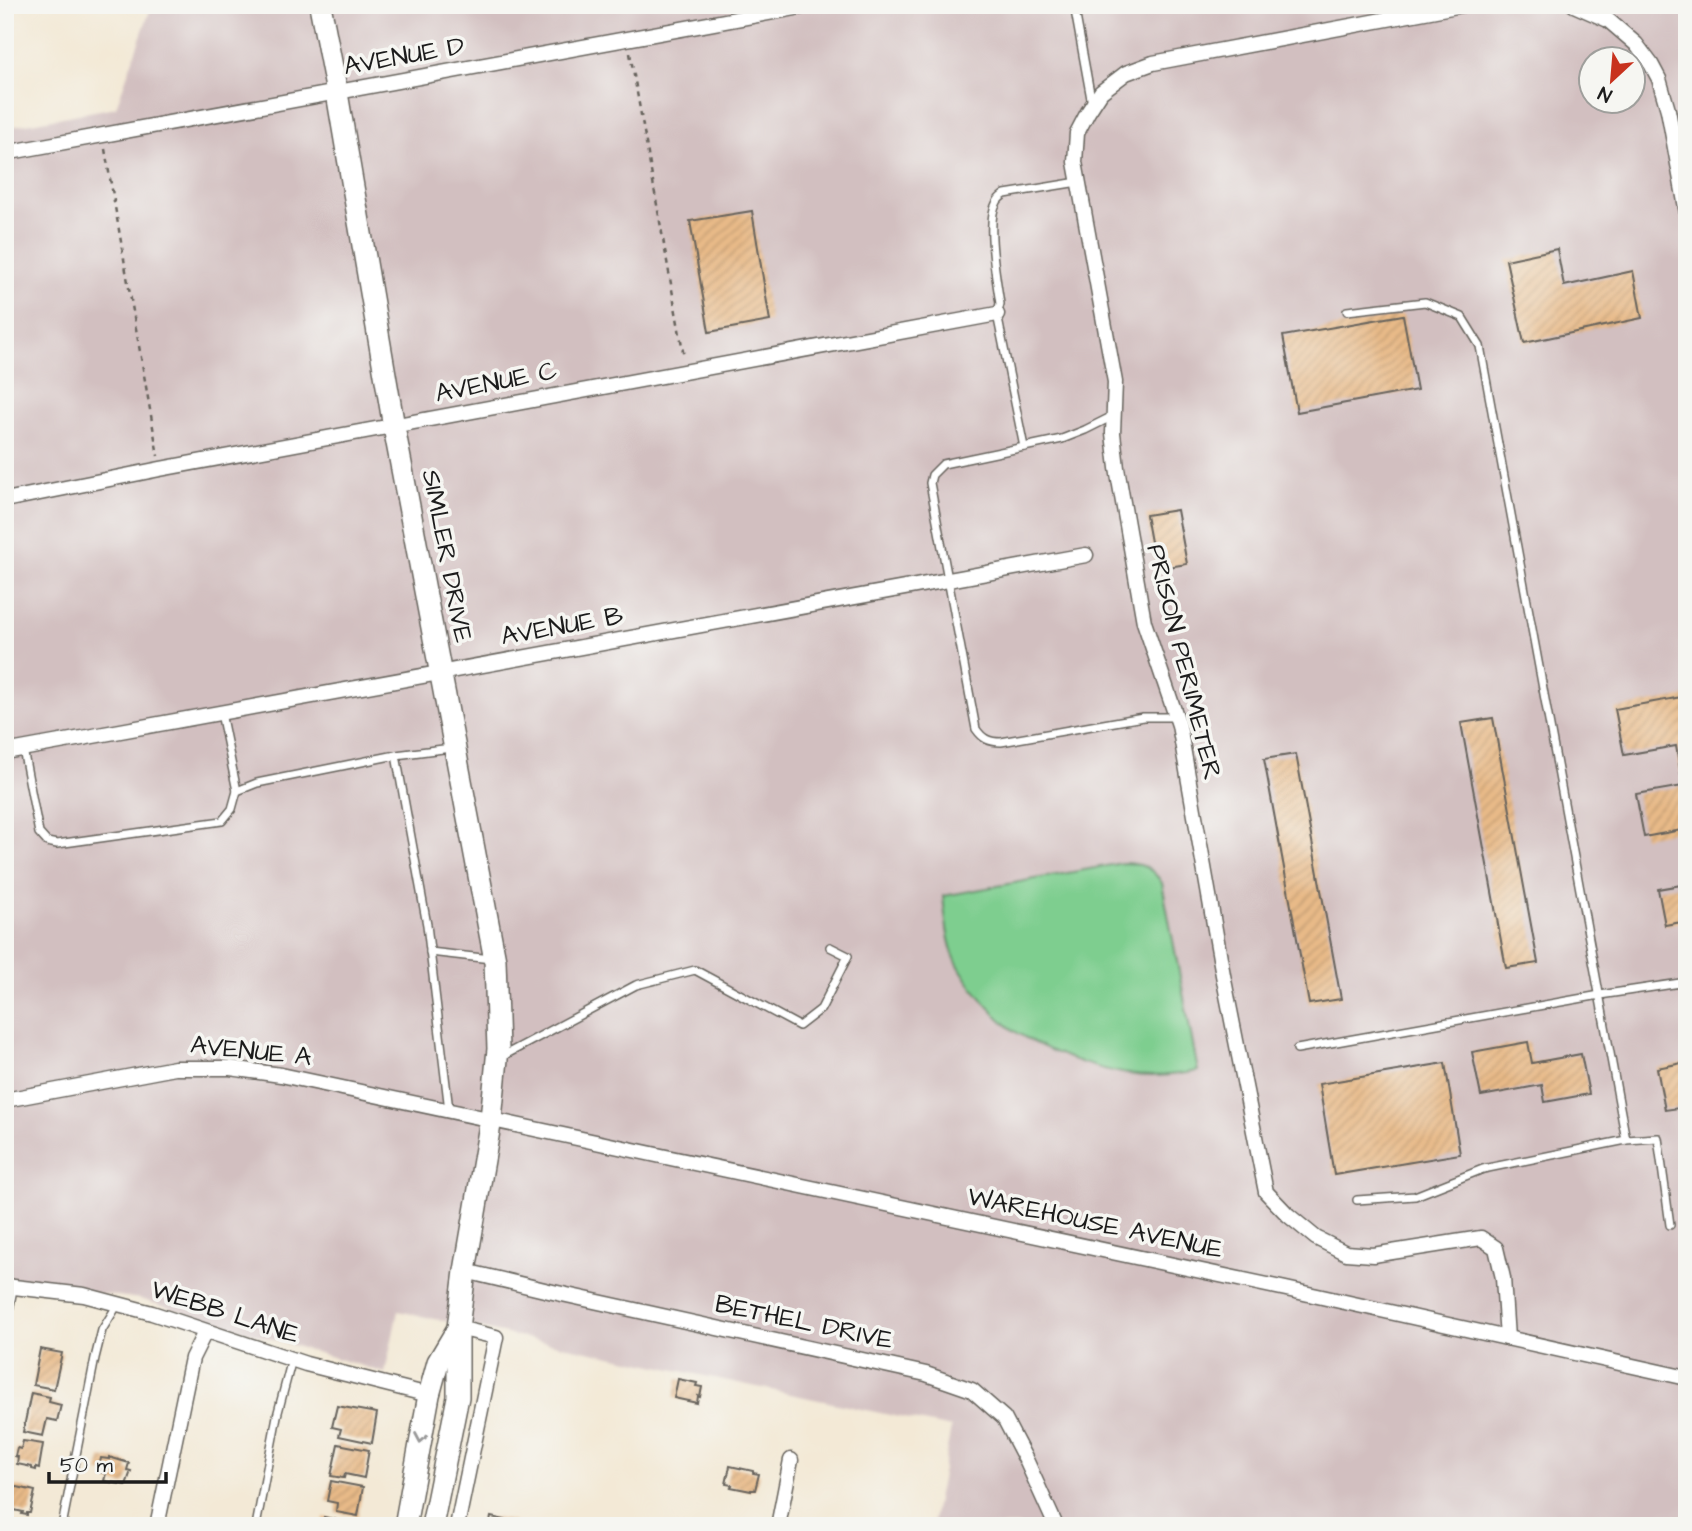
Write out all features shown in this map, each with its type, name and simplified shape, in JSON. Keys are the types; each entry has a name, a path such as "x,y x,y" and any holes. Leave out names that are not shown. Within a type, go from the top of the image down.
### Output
{"street":[{"name":"SIMLER DRIVE","path":"320,5 394,427 495,960 497,1059 491,1119 458,1328 458,1397 432,1526"},
{"name":"AVENUE D","path":"5,153 812,5"},
{"name":"PRISON PERIMETER","path":"1462,5 1153,63 1126,73 1101,92 1092,105 1077,134 1075,162 1115,382 1113,433 1117,468 1144,622 1179,725 1223,975 1266,1192 1288,1215 1317,1238 1346,1253 1373,1255 1481,1238 1496,1248 1503,1279 1507,1338"},
{"path":"1574,5 1608,20 1636,44 1651,64 1668,110 1687,213"},
{"name":"AVENUE C","path":"9,501 160,469 997,314"},
{"name":"AVENUE B","path":"5,752 1086,555"},
{"name":"AVENUE A","path":"5,1100 175,1068 230,1068 281,1075 491,1119"},
{"name":"WAREHOUSE AVENUE","path":"491,1119 1286,1289 1687,1378"},
{"name":"BETHEL DRIVE","path":"465,1271 926,1374 972,1390 1004,1418 1056,1526"},
{"path":"5,1313 8,1286"},
{"name":"WEBB LANE","path":"8,1286 84,1295 152,1313 292,1359 429,1395"},
{"path":"405,1526 429,1395 438,1362 458,1328 496,1337 457,1526"},
{"path":"157,1526 192,1357 205,1332"},
{"path":"778,1526 791,1460"}],"lane":[{"path":"1074,5 1092,105"},
{"path":"1024,447 997,314 1000,304 993,212 997,200 1005,194 1079,182"},
{"path":"1346,311 1425,302 1462,317 1480,346 1626,1140"},
{"path":"1113,416 1062,439 943,464 932,475 930,482 976,729 990,742 1001,743 1143,717 1176,717"},
{"path":"23,749 39,833 47,842 57,844 222,821 232,810 237,791 221,713"},
{"path":"237,791 257,783 396,755 455,747"},
{"path":"396,755 427,925 449,1110"},
{"path":"497,1059 636,985 695,970 799,1026 821,1009 849,956 830,947"},
{"path":"430,952 495,960"},
{"path":"1297,1049 1687,982"},
{"path":"1357,1200 1415,1196 1483,1169 1626,1140 1658,1138 1670,1225"},
{"path":"62,1526 94,1358 102,1330 118,1304"},
{"path":"256,1526 277,1416 292,1359"}],"path":[{"path":"628,40 687,372"},
{"path":"103,135 160,469"}],"shaded area":[{"path":"152,5 1687,5 1687,1526 932,1526 951,1428 398,1311 385,1373 140,1299 5,1281 5,128 116,107"}],"green space":[{"path":"1122,863 1145,867 1162,883 1198,1071 1163,1076 1128,1074 1084,1063 1038,1045 1013,1030 996,1015 971,984 953,954 943,896"}],"building":[{"path":"752,211 770,321 709,332 690,221"},
{"path":"1557,249 1564,286 1633,271 1642,318 1524,343 1506,260"},
{"path":"1403,315 1417,390 1297,412 1283,336"},
{"path":"1177,510 1187,564 1156,569 1146,515"},
{"path":"1687,696 1687,829 1644,837 1636,794 1683,786 1676,746 1624,755 1615,709"},
{"path":"1493,718 1538,963 1506,968 1461,723"},
{"path":"1296,754 1341,999 1309,1004 1264,759"},
{"path":"1687,884 1687,921 1665,925 1658,889"},
{"path":"1528,1042 1532,1063 1581,1054 1589,1094 1545,1102 1542,1085 1481,1096 1472,1052"},
{"path":"1687,1062 1687,1107 1665,1110 1657,1068"},
{"path":"1445,1063 1460,1154 1334,1175 1319,1084"},
{"path":"40,1349 62,1353 54,1389 33,1385"},
{"path":"678,1379 697,1383 696,1386 702,1387 697,1403 674,1398"},
{"path":"31,1393 50,1397 49,1402 61,1405 57,1421 47,1419 43,1436 23,1432"},
{"path":"337,1406 377,1413 372,1443 339,1436 341,1429 332,1427"},
{"path":"23,1441 43,1444 39,1468 36,1467 36,1470 17,1464 17,1448 21,1449"},
{"path":"338,1444 369,1450 364,1478 345,1474 344,1478 331,1476"},
{"path":"109,1457 129,1463 127,1470 131,1471 126,1485 104,1481 106,1473 98,1472 101,1458"},
{"path":"730,1466 759,1474 755,1490 726,1484"},
{"path":"331,1481 363,1487 358,1516 336,1512 337,1503 327,1501"},
{"path":"13,1486 35,1491 30,1513 27,1515 10,1509 11,1503 8,1503"},
{"path":"324,1517 359,1525 322,1526"},
{"path":"491,1517 514,1522 513,1526 489,1526"}]}
